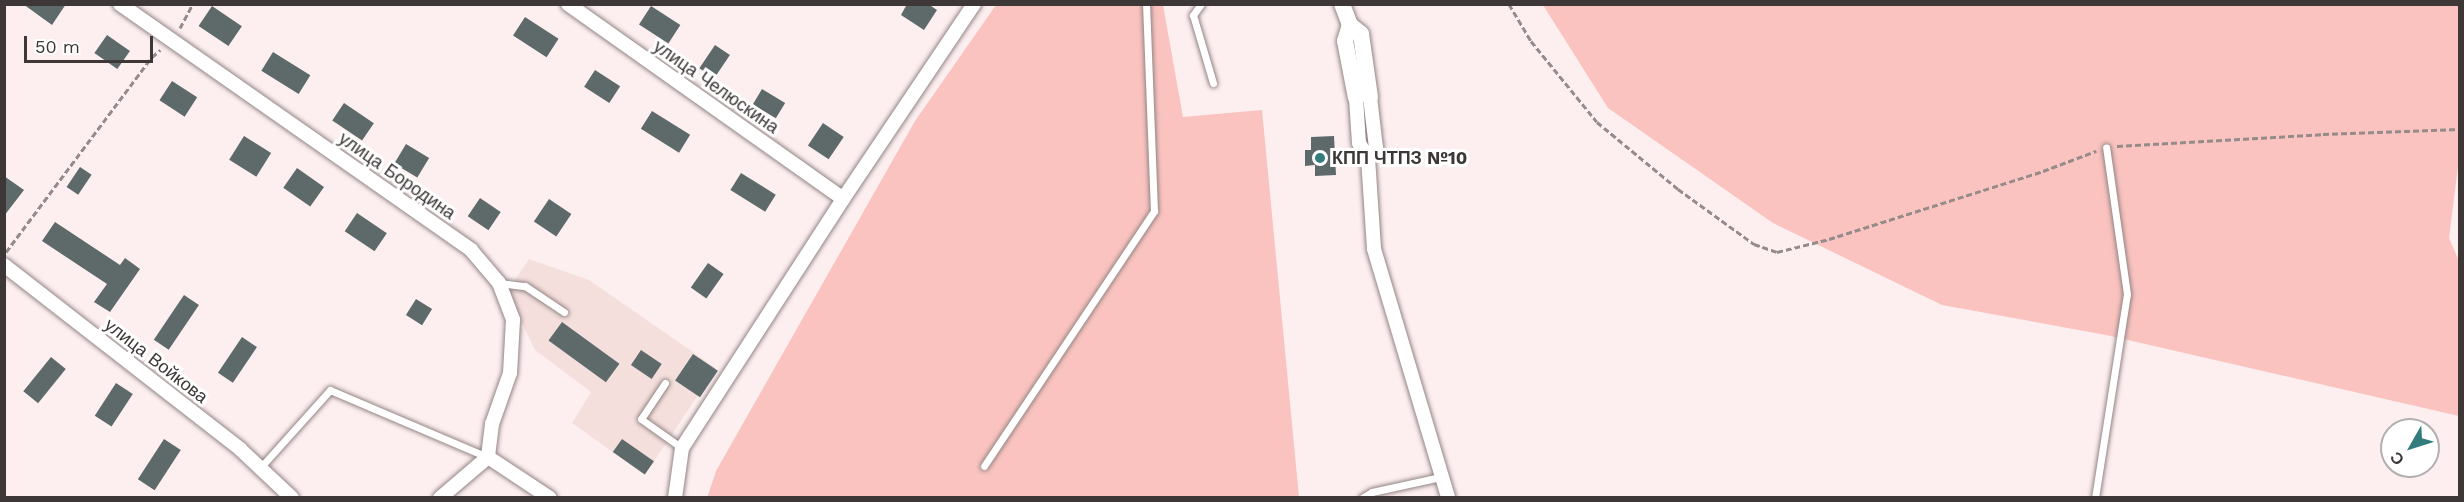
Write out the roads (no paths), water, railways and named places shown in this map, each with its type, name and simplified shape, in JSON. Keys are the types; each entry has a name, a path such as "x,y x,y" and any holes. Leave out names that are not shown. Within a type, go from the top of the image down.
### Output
{"street":[{"name":"улица Бородина","path":"120,4 471,250 499,283 513,320 510,373 492,424 488,457"},
{"name":"улица Челюскина","path":"568,4 843,199"},
{"path":"675,498 682,448 843,199 975,4"},
{"path":"1342,4 1350,25 1362,34 1363,98 1376,148 1368,158 1374,249 1448,498"},
{"name":"улица Войкова","path":"4,265 240,448 287,493"},
{"path":"440,498 488,457 550,498"}],"lane":[{"path":"984,466 1154,211 1146,4"},
{"path":"1201,4 1193,15 1213,83"},
{"path":"2095,498 2127,294 2106,147"},
{"path":"499,283 525,285 564,312"},
{"path":"664,383 641,418 682,448"},
{"path":"260,468 330,390 488,457"},
{"path":"1362,498 1372,492 1440,477"}],"place":[{"name":"КПП ЧТПЗ №10","path":"1320,158"}]}
